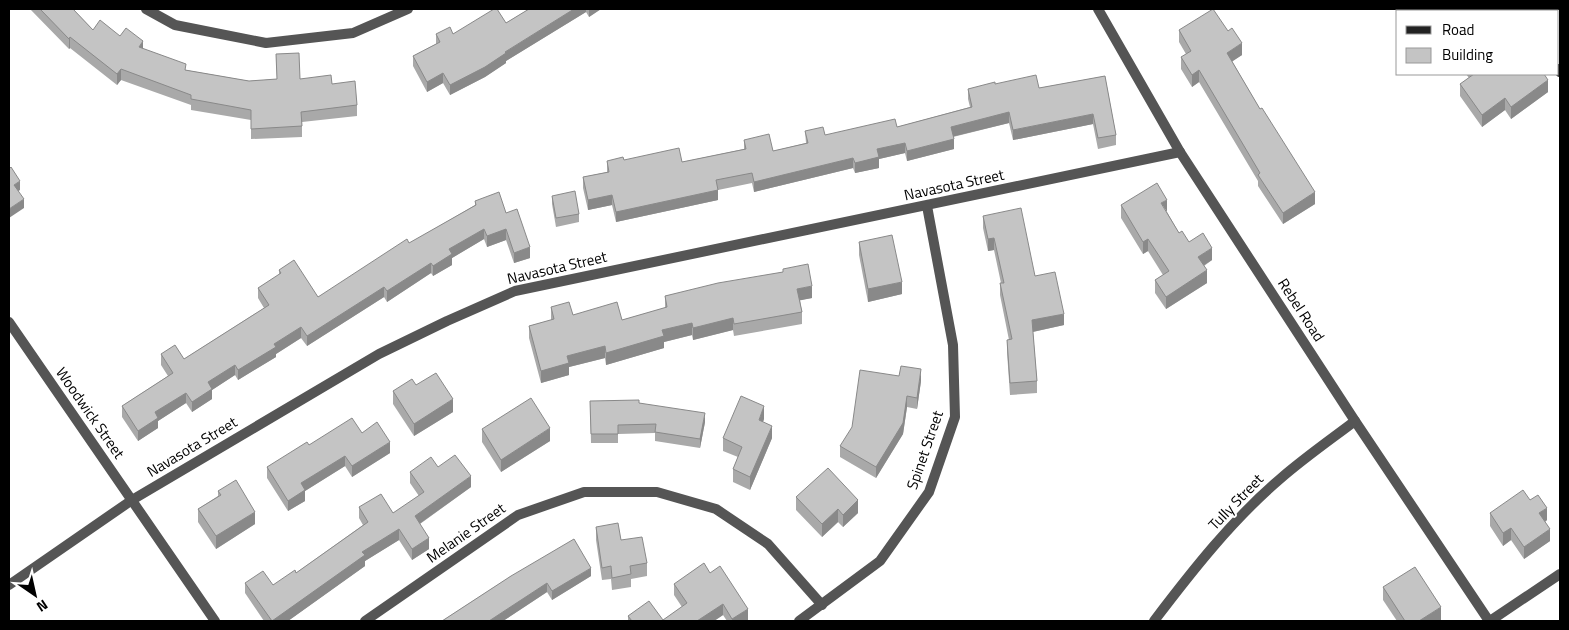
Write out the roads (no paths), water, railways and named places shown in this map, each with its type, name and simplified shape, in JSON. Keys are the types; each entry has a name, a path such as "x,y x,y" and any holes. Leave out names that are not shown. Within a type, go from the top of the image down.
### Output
{"street":[{"path":"146,9 175,25 266,43 353,33 408,9"},
{"name":"Rebel Road","path":"1098,9 1180,152 1356,421 1490,621"},
{"name":"Navasota Street","path":"9,585 132,500 379,354 515,291 1180,152"},
{"name":"Spinet Street","path":"800,621 880,560 929,492 955,417 954,345 927,206"},
{"name":"Woodwick Street","path":"9,322 215,621"},
{"name":"Tully Street","path":"1154,621 1186,578 1232,525 1280,479 1356,421"},
{"name":"Melanie Street","path":"365,621 518,515 584,492 658,492 716,509 768,544 822,605"},
{"path":"1490,621 1560,574"}]}
